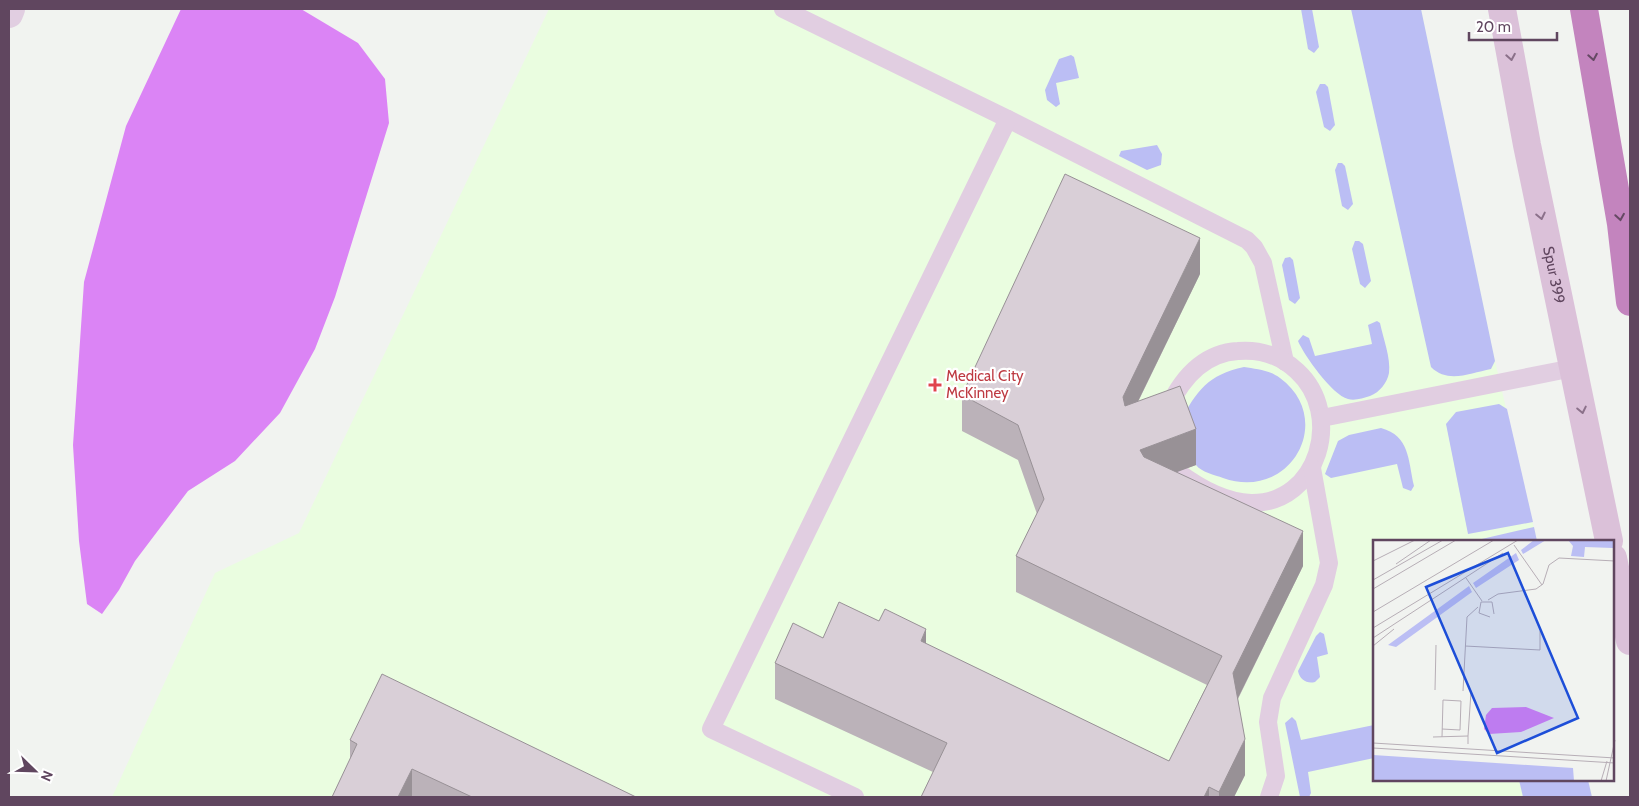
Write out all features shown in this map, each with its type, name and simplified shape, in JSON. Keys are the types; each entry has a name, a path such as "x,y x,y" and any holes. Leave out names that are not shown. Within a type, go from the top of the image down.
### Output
{"highway":[{"path":"1584,9 1621,224 1630,302"}],"main road":[{"name":"Spur 399","path":"1502,9 1527,145 1609,540"},
{"path":"1614,563 1630,641"}],"street":[{"path":"9,14 11,9"}],"lane":[{"path":"783,9 1008,119 1247,240 1254,247 1263,263 1285,362"},
{"path":"855,797 711,729 1008,119"},
{"path":"1163,428 1166,413 1181,384 1203,362 1232,351 1248,350 1263,352 1285,362 1303,376 1312,388 1322,418 1319,450 1312,468 1292,489 1278,498 1250,503 1205,490 1178,472"},
{"path":"1322,418 1573,368"},
{"path":"1269,797 1276,776 1268,722 1272,698 1324,585 1328,568 1327,550 1312,468"}],"shaded area":[{"path":"181,9 301,9 358,43 385,79 389,123 335,297 315,349 280,413 235,461 188,491 135,561 119,590 102,614 87,604 79,541 73,445 84,282 126,126"},
{"name":"Medical City McKinney","path":"549,9 1421,9 1495,361 1537,540 1373,540 1373,781 1588,781 1592,797 112,797 215,573 299,533"},
{"path":"1301,9 1312,9 1319,47 1314,53 1308,49"},
{"path":"1351,9 1421,9 1495,361 1491,369 1467,375 1452,376 1438,372 1431,367"},
{"path":"1071,55 1074,57 1079,78 1056,83 1060,104 1056,107 1047,100 1045,90 1059,59"},
{"path":"1320,84 1325,84 1328,87 1335,125 1330,131 1324,127 1316,92"},
{"path":"1157,145 1162,154 1161,165 1147,170 1119,156 1121,151"},
{"path":"1338,163 1342,163 1345,166 1353,204 1348,210 1342,206 1335,170"},
{"path":"1355,241 1363,244 1371,281 1365,288 1360,284 1352,249"},
{"path":"1290,257 1293,260 1300,298 1295,304 1289,300 1282,265 1285,258"},
{"path":"1377,321 1380,323 1388,355 1388,377 1385,384 1374,394 1359,399 1348,399 1327,383 1312,364 1298,341 1303,335 1309,338 1315,356 1372,344 1368,325"},
{"path":"1244,367 1276,375 1296,395 1304,414 1305,434 1298,452 1286,468 1268,478 1247,482 1223,478 1201,470 1193,461 1180,422 1192,401 1212,379 1221,374"},
{"path":"1499,404 1507,409 1533,522 1468,534 1446,424 1456,412"},
{"path":"1381,428 1398,437 1403,443 1409,458 1414,486 1411,491 1403,488 1397,464 1331,478 1325,474 1338,441 1349,435"},
{"path":"1534,527 1537,540 1477,540"},
{"path":"1320,632 1324,634 1328,654 1317,657 1320,677 1315,682 1307,682 1300,677 1298,671 1316,636"},
{"path":"1292,717 1296,721 1301,740 1373,725 1373,758 1308,772 1311,793 1309,797 1300,797 1285,723"},
{"path":"1519,781 1588,781 1592,797 1523,797"}],"building":[{"path":"1065,174 1200,238 1123,397 1125,406 1180,386 1196,429 1140,450 1144,457 1303,531 1233,673 1245,739 1219,792 1209,787 1204,797 921,797 947,743 775,663 793,623 823,638 839,602 879,621 885,609 926,629 921,641 1169,761 1222,656 1016,556 1044,499 1018,425 962,395"},
{"path":"382,674 636,797 472,797 412,769 398,797 332,797 357,744 350,740"}],"place":[{"name":"Medical City McKinney","path":"935,385"}]}
